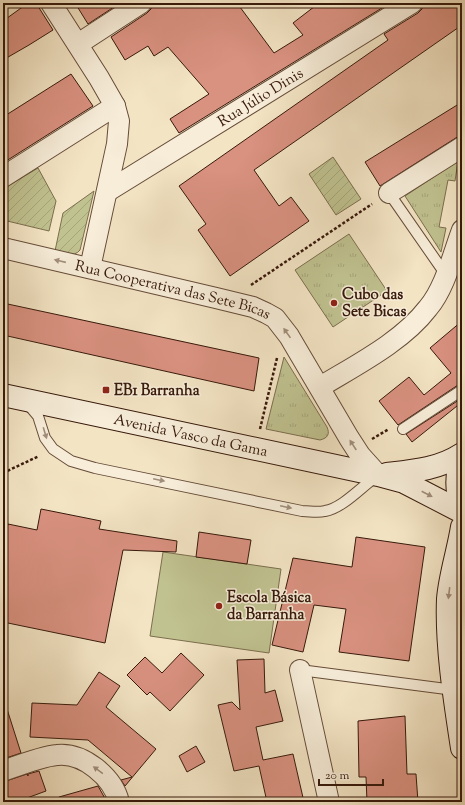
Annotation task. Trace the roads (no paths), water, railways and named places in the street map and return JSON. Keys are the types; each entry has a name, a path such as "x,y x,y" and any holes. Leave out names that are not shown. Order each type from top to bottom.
{"main road":[{"name":"Avenida Vasco da Gama","path":"3,395 378,475 404,482 462,512"},
{"name":"Avenida Vasco da Gama","path":"378,475 427,469 443,464 462,454"},
{"path":"462,459 456,482 458,497 462,508"},
{"path":"462,528 448,599 454,690 462,748"}],"street":[{"path":"51,3 78,44 115,106 118,121 117,144 108,191 90,268"},
{"path":"78,44 141,3"},
{"name":"Rua Júlio Dinis","path":"108,191 412,3"},
{"path":"3,177 115,106"},
{"path":"389,193 462,147"},
{"path":"320,387 394,340 413,325 429,308 446,275 462,230"},
{"name":"Rua Cooperativa das Sete Bicas","path":"3,248 253,307 275,318 320,387 356,449 378,475"},
{"path":"300,670 329,802"},
{"path":"3,771 57,755 74,757 89,764 103,774 114,787 119,802"}],"lane":[{"path":"389,193 446,275"},
{"path":"403,429 462,390"},
{"path":"24,400 38,416 45,438 53,449 71,461 95,468 302,511 316,512 329,510 339,505 378,475"},
{"path":"300,670 454,690"}],"tram line":[{"path":"462,583 459,612 462,653"}],"place":[{"name":"Cubo das Sete Bicas","path":"334,303"},
{"name":"EB1 Barranha","path":"106,390"},
{"name":"Escola Básica da Barranha","path":"219,606"}]}
